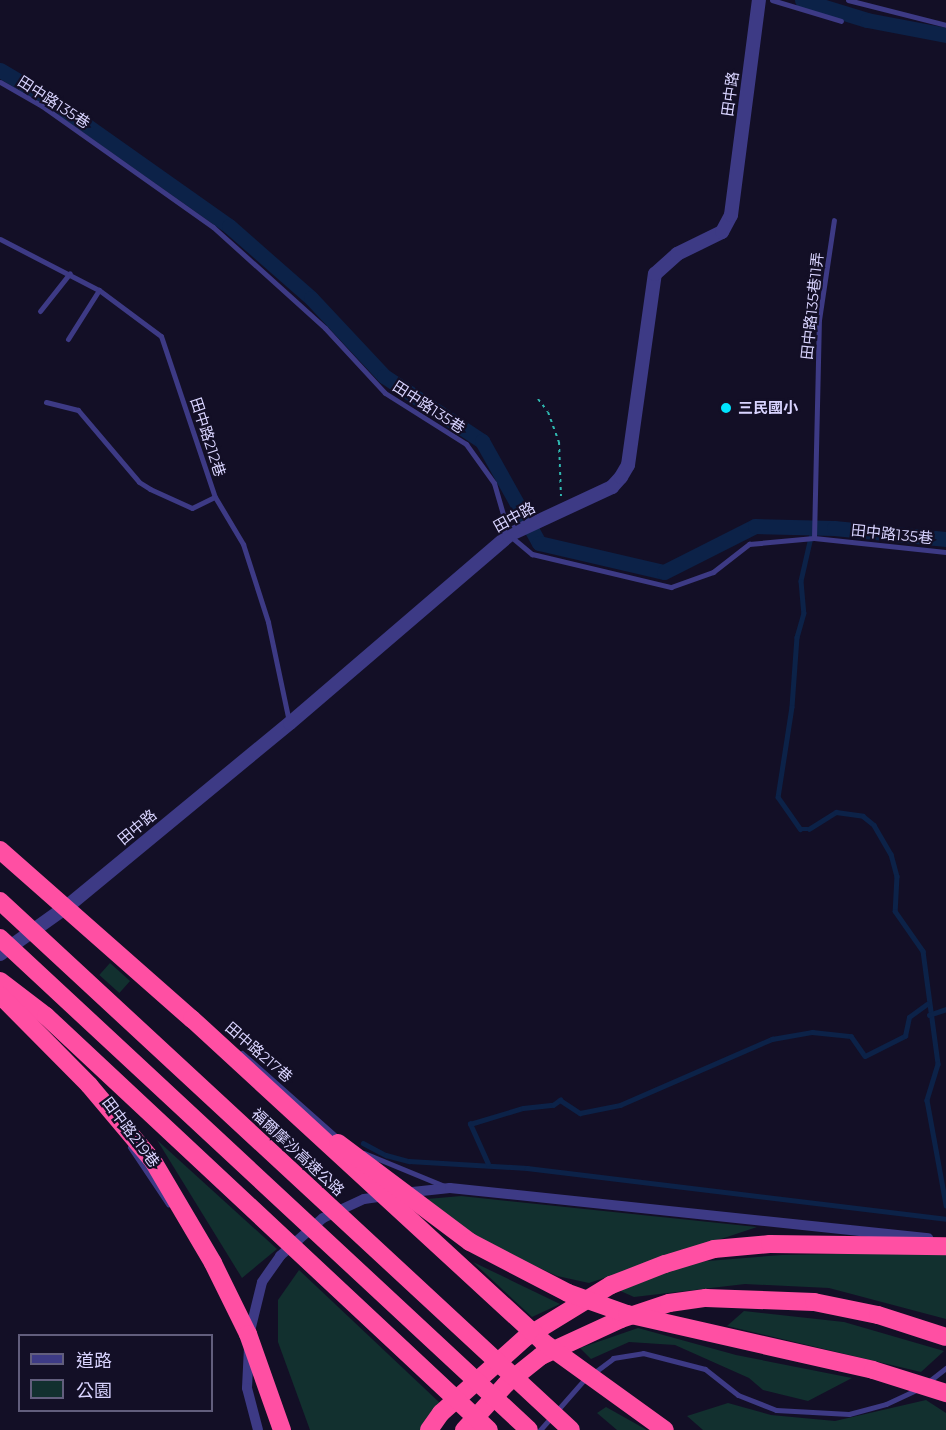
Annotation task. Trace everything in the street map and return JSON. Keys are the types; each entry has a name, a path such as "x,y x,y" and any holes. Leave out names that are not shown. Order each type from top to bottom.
{"highway":[{"path":"0,850 302,1119 393,1207 543,1342 665,1430"},
{"name":"福爾摩沙高速公路","path":"0,901 571,1430"},
{"path":"0,938 529,1430"},
{"path":"0,981 46,1016 489,1430"},
{"path":"0,995 89,1085 153,1161 213,1263 248,1334 282,1430"},
{"path":"302,1119 359,1156 434,1218 470,1242 568,1293 627,1314 873,1370 946,1393"},
{"path":"429,1430 441,1413 526,1337 611,1285 665,1264 714,1249 770,1244 946,1246"},
{"path":"464,1430 506,1384 541,1356 611,1323 669,1303 706,1298 814,1302 878,1315 946,1337"}],"street":[{"name":"田中路","path":"0,954 69,905 290,723 515,532 612,487 628,465 656,274 677,254 722,232 731,215 759,0"},
{"path":"258,1430 248,1388 251,1318 262,1282 280,1256 323,1218 364,1199 450,1188 946,1241"}],"lane":[{"path":"772,0 841,21"},
{"path":"848,0 921,21 946,25"},
{"name":"田中路135巷","path":"0,82 42,106 213,227 310,314 385,393 466,444 494,483 515,532 532,554 671,587 712,572 750,544 814,538 946,552"},
{"name":"田中路135巷11弄","path":"814,538 819,320 834,220"},
{"name":"田中路212巷","path":"0,239 70,273 99,290 162,336 215,497 243,544 268,622 290,723"},
{"path":"40,311 70,273"},
{"path":"68,339 99,290"},
{"path":"46,402 78,410 139,482 150,489 192,508 215,497"},
{"name":"田中路217巷","path":"0,844 344,1143 404,1173 450,1188"},
{"name":"田中路219巷","path":"8,1015 66,1066 130,1147 221,1289"},
{"path":"540,1430 591,1375 613,1358 643,1353 705,1369 738,1395 776,1410 849,1414 915,1392 946,1368"}],"path":[{"path":"538,399 548,412 559,442 561,511"}],"green space":[{"path":"110,963 130,981 119,993 99,975"},
{"path":"157,1140 277,1249 242,1278"},
{"path":"461,1196 757,1227 589,1283 557,1276 485,1243 427,1199"},
{"path":"946,1252 946,1319 829,1288 745,1284 634,1297 616,1289 695,1262 782,1255"},
{"path":"473,1262 560,1304 532,1317"},
{"path":"299,1270 441,1404 423,1430 310,1430 278,1342 278,1300"},
{"path":"744,1311 844,1322 944,1351 921,1372 727,1326"},
{"path":"638,1328 736,1355 852,1378 808,1401 763,1390 749,1378 675,1345 629,1342 591,1359 580,1348"},
{"path":"926,1400 946,1413 946,1430 703,1430 687,1416 728,1403 771,1415 835,1421"},
{"path":"606,1407 647,1430 617,1430 597,1413"}],"waterway":[{"path":"802,0 867,20 946,35"},
{"path":"0,70 49,99 229,226 311,298 384,376 482,441 539,543 664,572 755,526 834,528 946,539"},
{"path":"811,537 801,581 804,613 797,637 792,707 778,797 800,829 809,829 836,812 863,816 874,825 891,854 897,876 895,911 923,951 938,1064 927,1100 946,1205"},
{"path":"488,1164 470,1124 523,1108 553,1105 560,1100 580,1113 620,1105 772,1039 812,1032 851,1036 865,1056 905,1036 909,1017 927,1004"},
{"path":"929,1015 946,1009"},
{"path":"363,1143 386,1155 409,1161 527,1168 946,1219"}],"place":[{"name":"三民國小","path":"726,408"}]}
